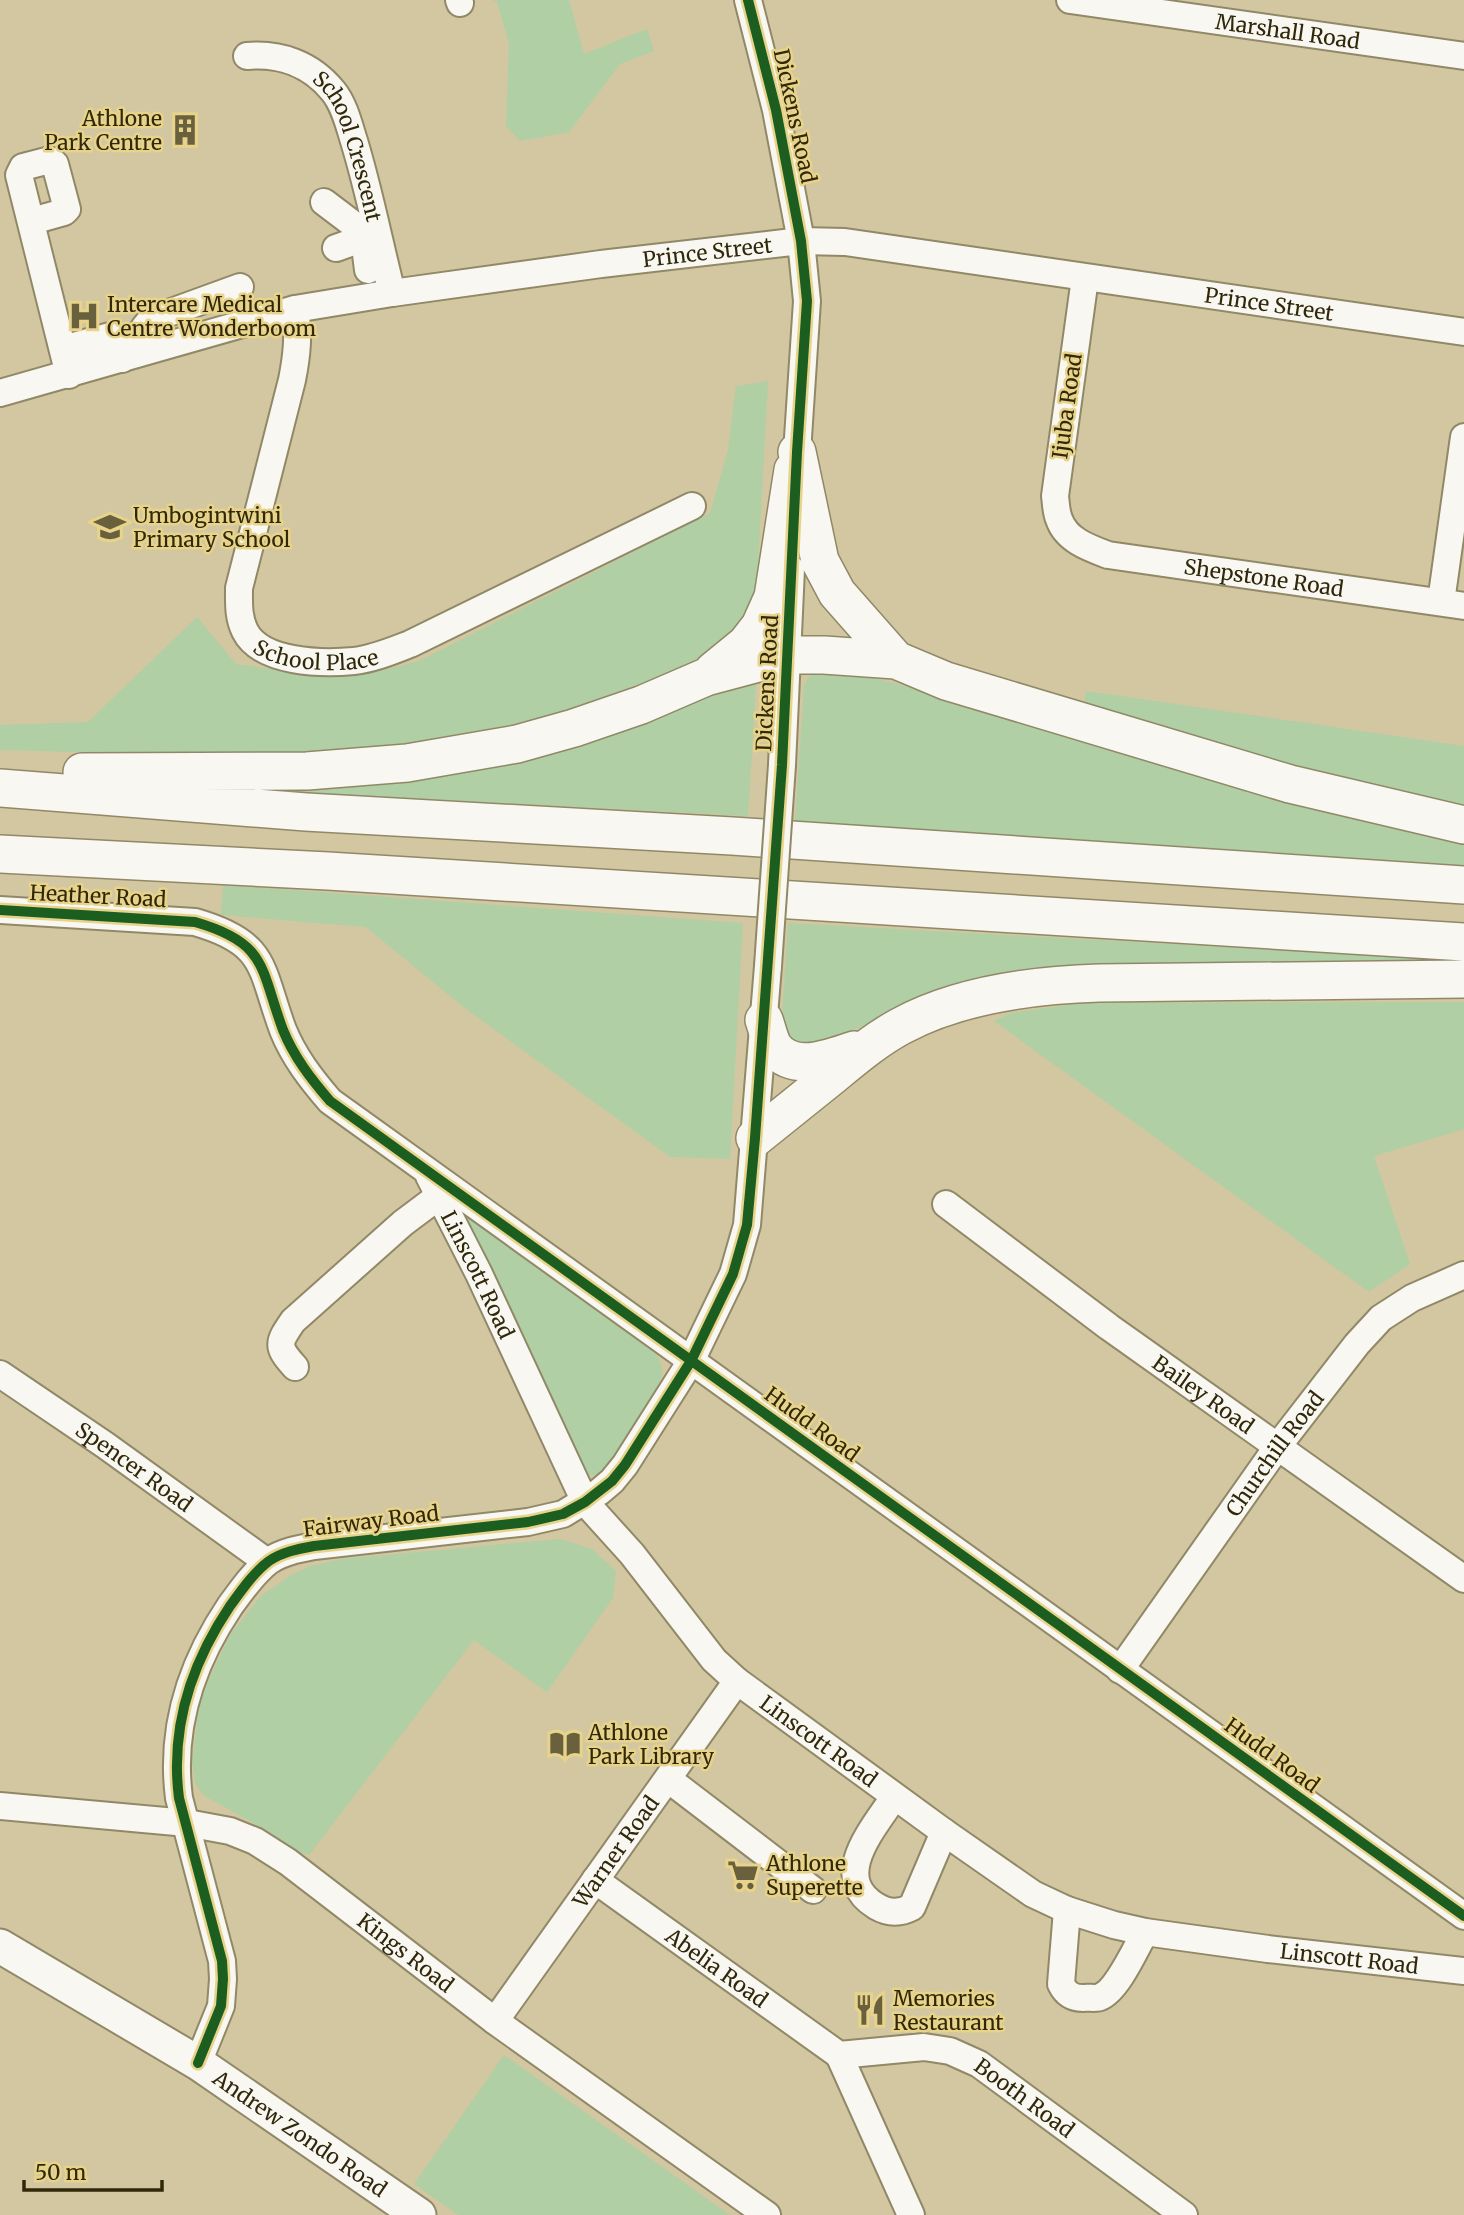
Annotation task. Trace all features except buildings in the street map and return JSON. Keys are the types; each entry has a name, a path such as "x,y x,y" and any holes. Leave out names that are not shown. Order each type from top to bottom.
{"highway":[{"path":"797,452 820,561 837,593 896,660"},
{"path":"706,677 746,644 760,626 773,597 797,452"},
{"path":"0,772 307,771 407,763 517,744 640,705 706,677 788,655 824,655 896,660 946,681 1290,784 1464,825"},
{"path":"0,788 306,812 760,838 1464,885"},
{"path":"0,853 1464,942"},
{"path":"755,1138 869,1046 902,1026 939,1010 999,993 1060,984 1464,979"},
{"path":"764,1020 772,1044 787,1059 806,1063 869,1046"}],"main road":[{"name":"Andrew Zondo Road","path":"0,1946 198,2063 419,2215"}],"street":[{"name":"Dickens Road","path":"691,1361 733,1275 747,1225 782,765 807,301 802,241 776,110 748,0"},
{"name":"Marshall Road","path":"1070,0 1464,56"},
{"name":"School Crescent","path":"247,56 267,54 288,59 311,72 334,92 346,117 358,156 384,294"},
{"path":"324,202 357,227 364,238 369,270 384,294"},
{"path":"32,221 69,375"},
{"path":"336,248 364,238"},
{"name":"Prince Street","path":"0,393 295,309 601,264 802,241 845,242 1464,332"},
{"name":"Ijuba Road","path":"1068,533 1059,519 1055,496 1085,278"},
{"path":"63,349 110,337 116,340 129,357 142,328 152,319 206,290 240,287"},
{"name":"School Place","path":"295,309 298,330 294,366 239,588 239,615 245,632 260,648 276,655 304,660 354,661 380,655 411,644 692,506"},
{"path":"1452,604 1464,437"},
{"name":"Shepstone Road","path":"1068,533 1085,547 1108,555 1452,604"},
{"name":"Heather Road","path":"0,910 195,922"},
{"name":"Hudd Road","path":"195,922 219,928 244,943 259,960 284,1031 302,1067 330,1101 1464,1916"},
{"name":"Linscott Road","path":"426,1171 479,1274 585,1502 632,1554 714,1660 737,1681 894,1797 1033,1894 1067,1910 1145,1932 1464,1971"},
{"path":"295,1367 281,1348 280,1340 293,1321 403,1223 439,1196"},
{"name":"Bailey Road","path":"946,1204 1109,1327 1464,1579"},
{"name":"Churchill Road","path":"1120,1670 1278,1446 1357,1343 1381,1318 1412,1298 1464,1275"},
{"name":"Fairway Road","path":"198,2063 220,2007 222,1961 179,1798 176,1772 183,1705 197,1664 211,1635 240,1592 267,1562 288,1551 528,1522 563,1514 585,1502 612,1481 691,1361"},
{"name":"Spencer Road","path":"0,1374 105,1445 267,1562"},
{"name":"Warner Road","path":"495,2021 737,1681"},
{"path":"668,1779 813,1890"},
{"path":"894,1797 857,1857 854,1871 865,1899 884,1911 903,1912 912,1907 944,1832"},
{"name":"Kings Road","path":"0,1806 187,1823 230,1831 255,1841 288,1862 495,2021 766,2215"},
{"name":"Abelia Road","path":"595,1880 839,2055"},
{"path":"1067,1910 1061,1984 1065,1992 1074,1998 1100,1997 1109,1991 1145,1932"},
{"name":"Booth Road","path":"839,2055 924,2047 950,2051 979,2064 1184,2215"},
{"path":"839,2055 911,2215"}],"green space":[{"path":"492,0 569,0 584,54 647,29 654,51 620,64 569,132 520,141 506,126 509,43 497,2"},
{"path":"768,381 757,582 748,608 734,631 715,649 692,664 530,721 429,743 322,753 268,754 0,750 0,725 88,722 197,617 236,664 307,673 350,674 373,672 421,660 710,513 728,450 736,386"},
{"path":"832,667 1419,833 1464,843 1464,865 795,821 804,686 815,672"},
{"path":"734,685 756,685 748,816 274,791 275,786 375,784 507,765 548,754"},
{"path":"1086,691 1464,746 1464,812 1083,709"},
{"path":"223,885 743,923 730,1159 670,1157 462,1006 366,927 221,915"},
{"path":"788,923 1443,959 1442,966 905,1007 810,1050 781,1034"},
{"path":"1464,1002 1464,1129 1374,1156 1410,1264 1369,1292 994,1021 1011,1013 1081,1003"},
{"path":"457,1208 656,1354 662,1372 659,1384 601,1473 584,1473"},
{"path":"560,1539 592,1549 616,1571 613,1598 547,1692 474,1640 309,1855 296,1851 274,1835 203,1795 195,1783 192,1762 199,1705 230,1635 261,1596 291,1575 310,1566 342,1559"},
{"path":"504,2055 730,2215 458,2215 414,2184"}],"cycle path":[{"path":"198,2063 221,2006 222,1961 179,1798 178,1747 186,1697 194,1674 230,1606 263,1565 290,1551 528,1522 563,1514 585,1502 612,1481 625,1465 691,1361 733,1274 747,1225 782,765 807,301 801,241 776,110 748,0"},
{"path":"0,910 195,922 236,939 249,949 258,961 287,1040 330,1101 1464,1916"}],"place":[{"name":"Athlone Park Centre","path":"185,130"},
{"name":"Intercare Medical Centre Wonderboom","path":"84,316"},
{"name":"Umbogintwini Primary School","path":"110,527"},
{"name":"Athlone Park Library","path":"565,1744"},
{"name":"Athlone Superette","path":"743,1875"},
{"name":"Memories Restaurant","path":"870,2010"}]}
